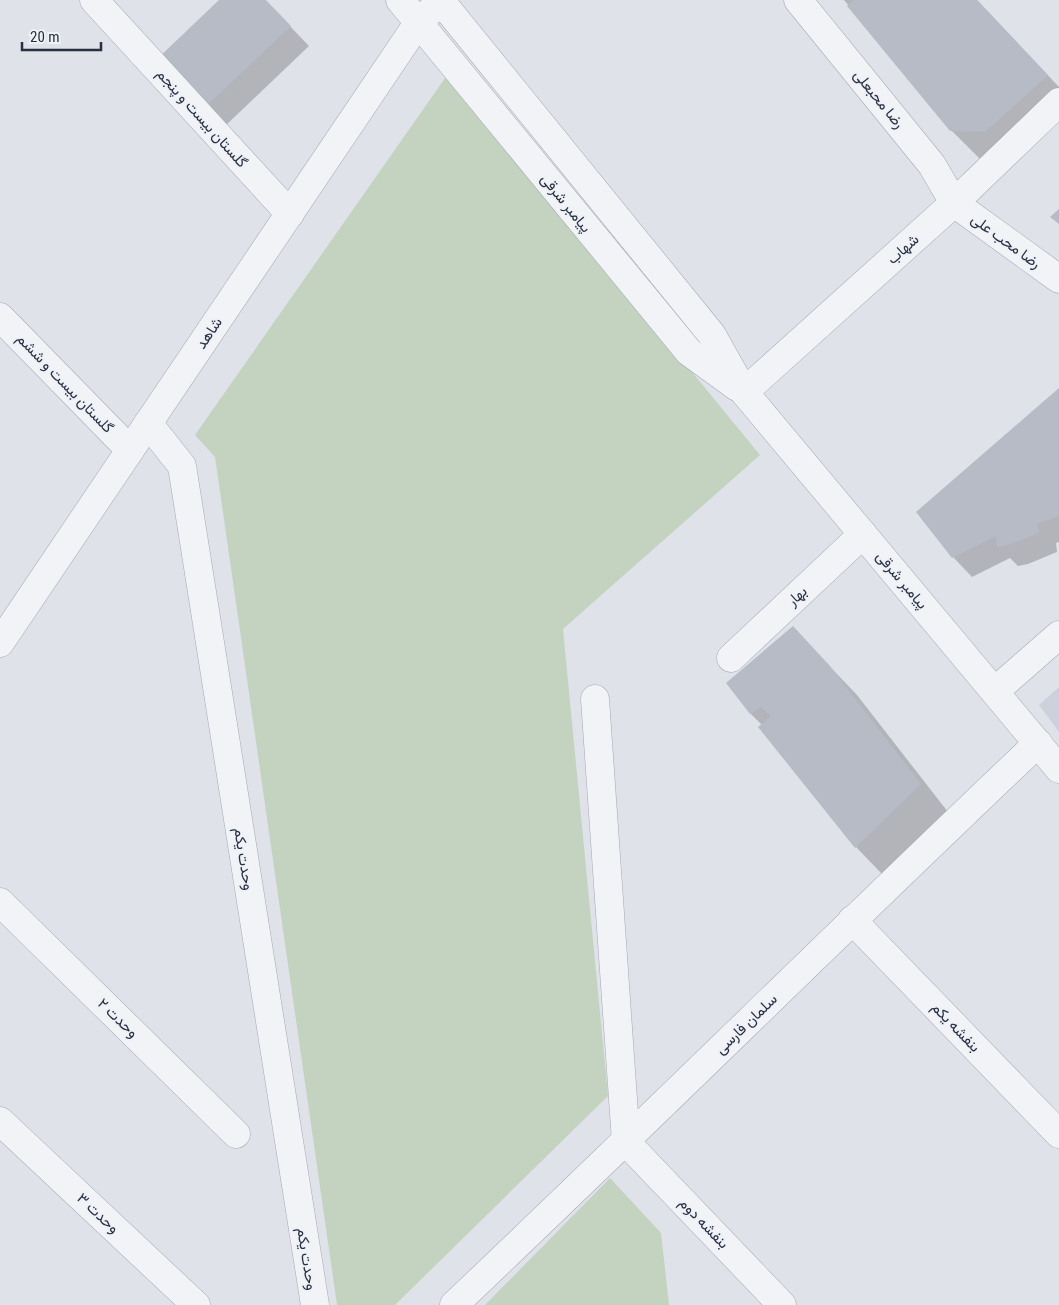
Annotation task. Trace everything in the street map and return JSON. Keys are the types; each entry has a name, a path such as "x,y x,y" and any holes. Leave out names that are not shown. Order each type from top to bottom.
{"street":[{"name":"گلستان بیست و پنجم","path":"94,0 290,214"},
{"name":"پیامبر شرقی","path":"400,0 688,352 744,392"},
{"name":"رضا محبعلی","path":"798,0 932,165 954,203"},
{"name":"شاهد","path":"0,643 418,23 440,1"},
{"name":"پیامبر شرقی","path":"440,1 712,335 744,392 1059,769"},
{"name":"شهاب","path":"744,392 954,203 1059,102"},
{"name":"رضا محب علی","path":"954,203 1059,279"},
{"name":"گلستان بیست و ششم","path":"0,317 130,450"},
{"name":"وحدت یکم","path":"148,423 182,466 315,1305"},
{"name":"بهار","path":"731,658 863,534"},
{"path":"995,691 1059,635"},
{"path":"595,700 626,1142"},
{"name":"سلمان فارسی","path":"454,1305 626,1142 852,920 1038,743"},
{"name":"وحدت ۲","path":"0,902 236,1134"},
{"name":"بنفشه یکم","path":"852,920 1059,1134"},
{"name":"وحدت ۳","path":"0,1121 196,1305"},
{"name":"بنفشه دوم","path":"626,1142 782,1305"}],"shaded area":[{"path":"1059,687 1059,732 1039,705"}],"green space":[{"path":"448,74 760,455 563,629 608,1096 395,1305 337,1305 215,457 195,435"},
{"path":"610,1178 661,1233 669,1305 485,1305"}],"building":[{"path":"219,0 266,0 291,26 203,109 156,60"},
{"path":"854,0 977,0 1048,75 985,132 950,131 847,6"},
{"path":"1059,209 1059,224 1050,217"},
{"path":"1059,388 1059,516 1037,524 1039,533 1008,545 997,547 996,536 952,558 916,512"},
{"path":"793,626 830,666 921,784 855,848 758,727 771,716 761,707 750,714 726,683"}]}
